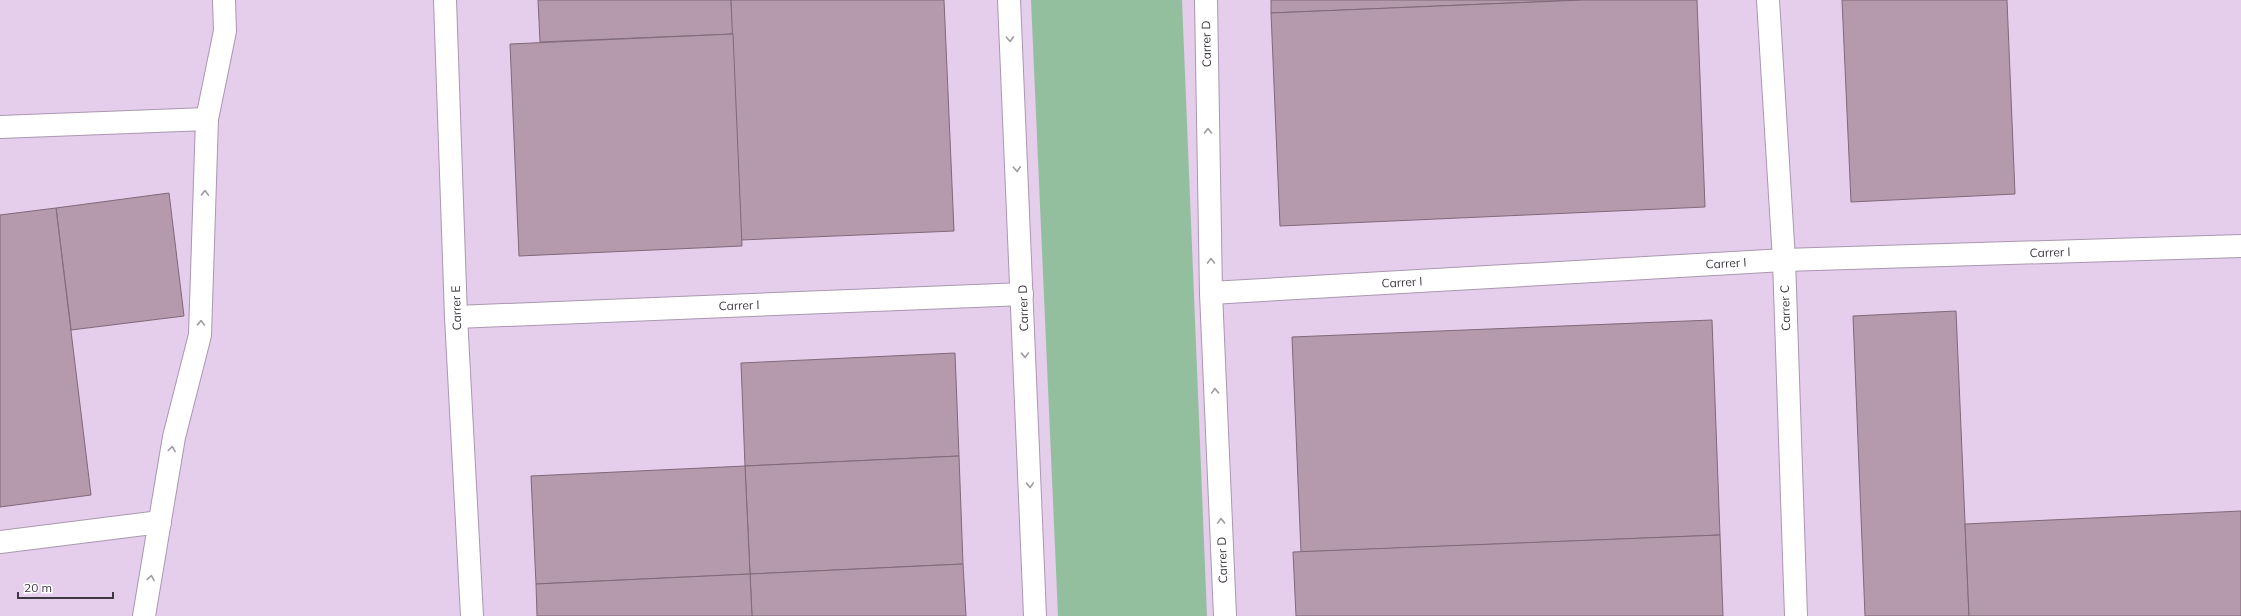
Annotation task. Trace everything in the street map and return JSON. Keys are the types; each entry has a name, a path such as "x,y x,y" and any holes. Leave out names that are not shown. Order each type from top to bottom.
{"street":[{"path":"144,616 174,437 200,334 207,119 225,31 224,0"},
{"name":"Carrer E","path":"445,0 456,317 472,616"},
{"name":"Carrer D","path":"1009,0 1035,616"},
{"name":"Carrer D","path":"1206,0 1211,293 1224,616"},
{"name":"Carrer C","path":"1768,0 1784,260 1796,616"},
{"path":"0,127 207,119"},
{"name":"Carrer I","path":"1211,293 1784,260 2241,246"},
{"name":"Carrer I","path":"456,317 1022,294"},
{"path":"0,542 160,522"}],"shaded area":[{"path":"0,0 2241,0 2241,616 0,616"}],"green space":[{"path":"1031,0 1182,0 1207,616 1058,616"}],"building":[{"path":"538,0 731,0 733,34 540,42"},
{"path":"731,0 944,0 954,231 741,240"},
{"path":"1271,0 1583,0 1271,13"},
{"path":"1583,0 1697,0 1705,207 1280,226 1271,13"},
{"path":"1842,0 2007,0 2015,194 1851,202"},
{"path":"733,34 742,246 519,256 510,44"},
{"path":"169,193 184,316 71,330 56,208"},
{"path":"56,208 91,495 0,507 0,215"},
{"path":"1956,311 1969,616 1865,616 1853,316"},
{"path":"1712,320 1720,535 1301,552 1292,337"},
{"path":"955,353 959,456 745,466 741,363"},
{"path":"959,456 963,564 750,574 745,466"},
{"path":"745,466 750,574 536,584 531,476"},
{"path":"2241,511 2241,616 1969,616 1965,524"},
{"path":"1720,535 1723,616 1296,616 1293,552"},
{"path":"963,564 966,616 752,616 750,574"},
{"path":"750,574 752,616 537,616 536,584"}]}
